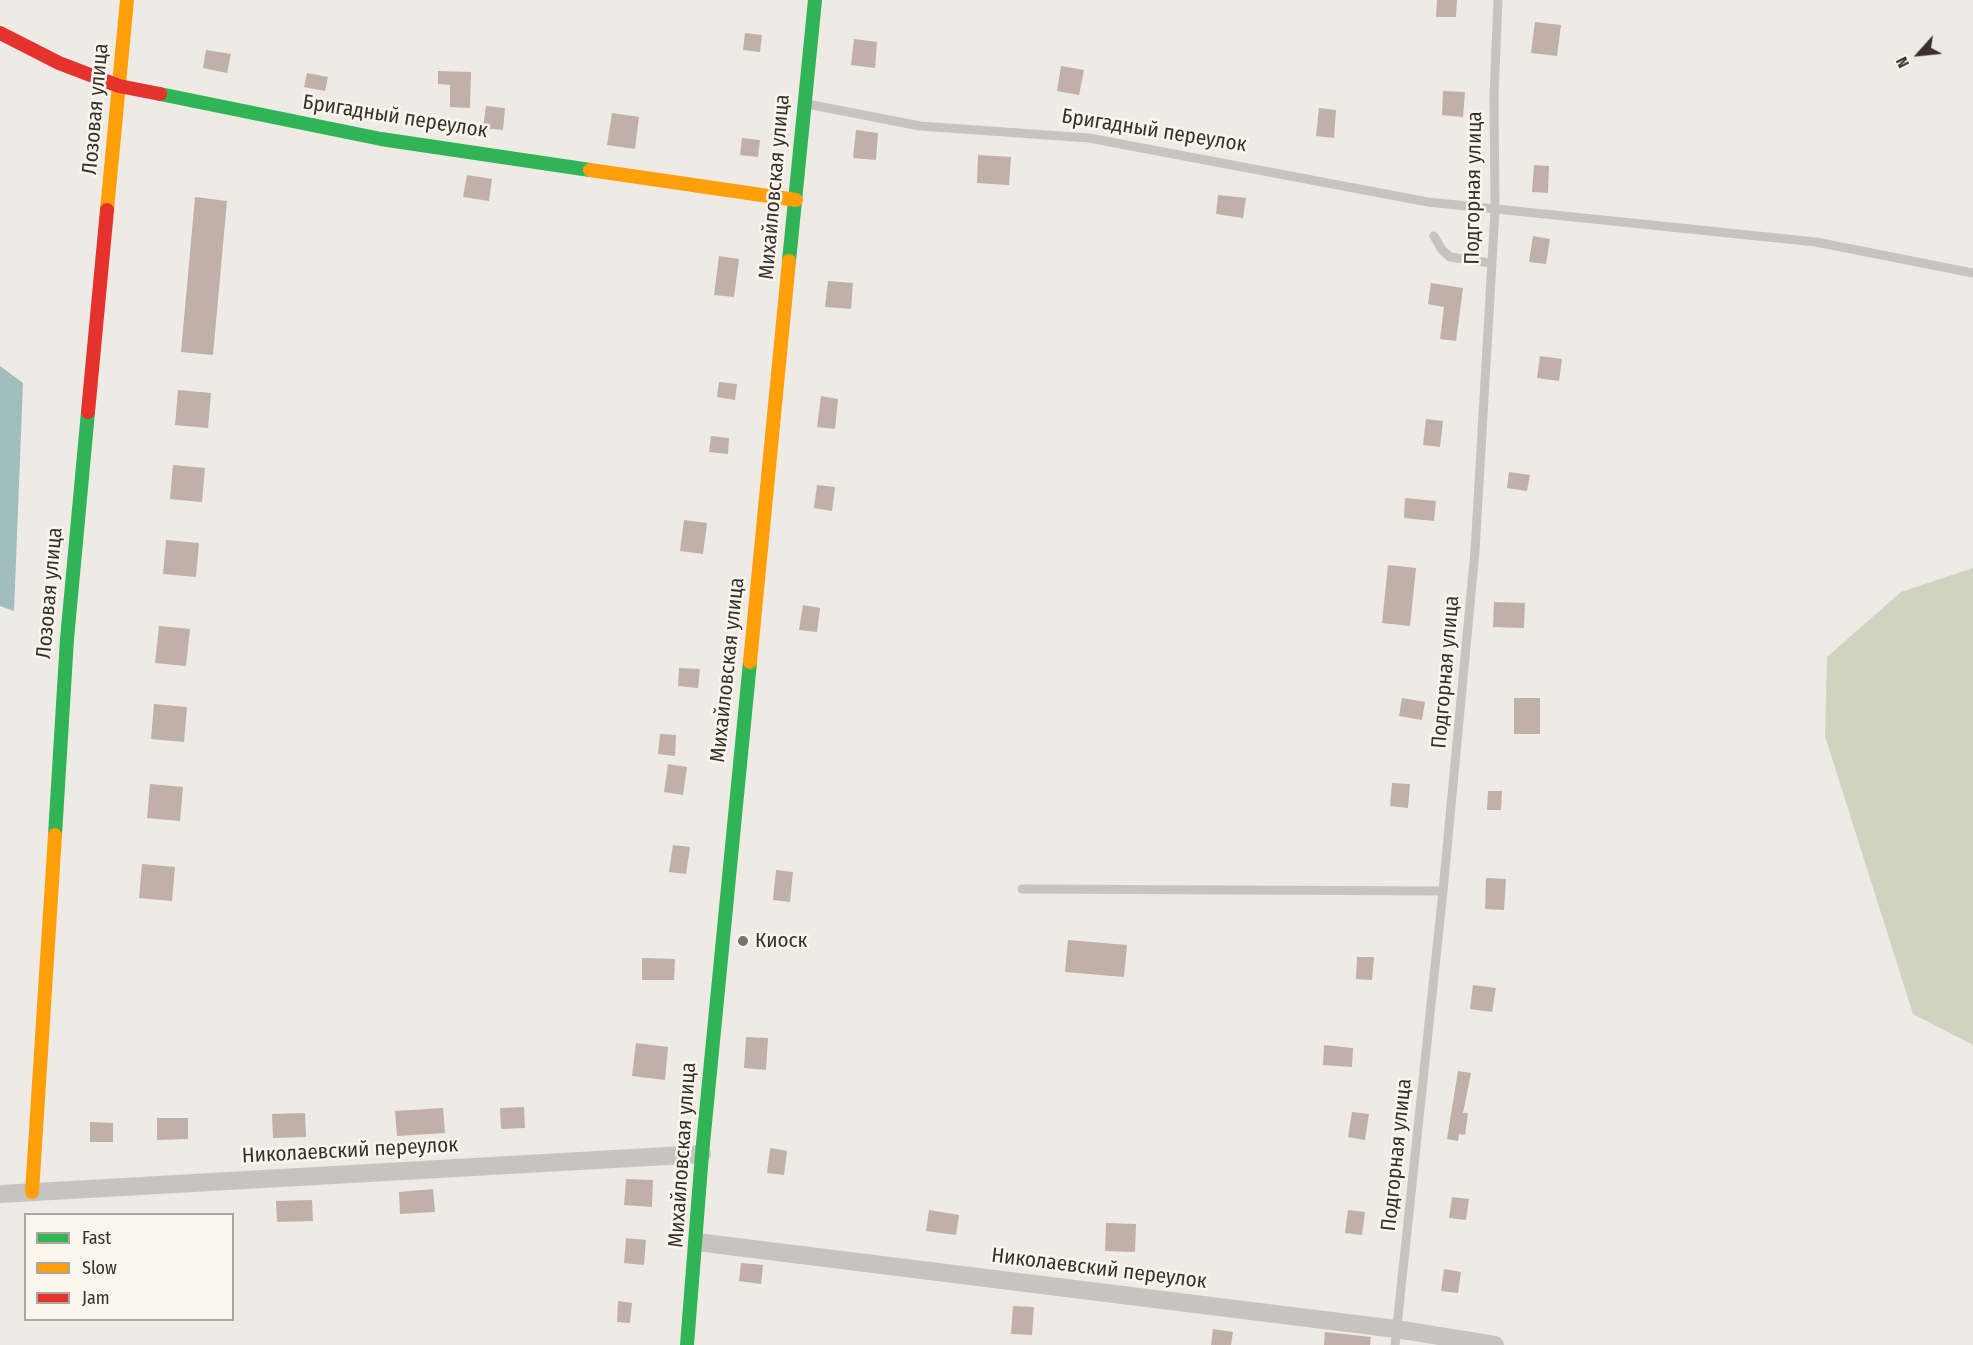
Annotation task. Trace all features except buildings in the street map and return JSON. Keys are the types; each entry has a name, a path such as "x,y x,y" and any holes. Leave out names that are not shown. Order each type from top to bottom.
{"street":[{"name":"Лозовая улица","path":"32,1192 67,639 127,0"},
{"name":"Михайловская улица","path":"687,1345 697,1242 702,1154 815,0"},
{"name":"Бригадный переулок","path":"0,33 60,63 119,86 381,139 796,200"},
{"name":"Николаевский переулок","path":"0,1194 702,1154"},
{"name":"Николаевский переулок","path":"697,1242 1395,1337 1495,1345"}],"lane":[{"name":"Подгорная улица","path":"1395,1337 1443,891 1475,551 1495,211 1495,83 1498,0"},
{"name":"Бригадный переулок","path":"804,104 920,126 1089,138 1428,202 1495,211 1816,242 1973,273"},
{"path":"1434,236 1442,250 1450,257 1491,263"},
{"path":"1022,889 1443,891"}],"green space":[{"path":"1973,568 1973,1045 1913,1014 1825,736 1827,657 1901,592"}],"water":[{"path":"0,366 23,383 14,611 0,606"}],"traffic: fast":[{"path":"789,261 815,0"},
{"path":"160,94 381,139 590,170"},
{"path":"55,835 67,639 88,412"},
{"path":"687,1345 702,1154 750,662"}],"traffic: slow":[{"path":"107,210 127,0"},
{"path":"590,170 796,200"},
{"path":"750,662 789,261"},
{"path":"32,1192 55,835"}],"traffic: jam":[{"path":"0,33 59,63 119,86 160,94"},
{"path":"88,412 107,210"}],"place":[{"name":"Киоск","path":"743,941"}]}
